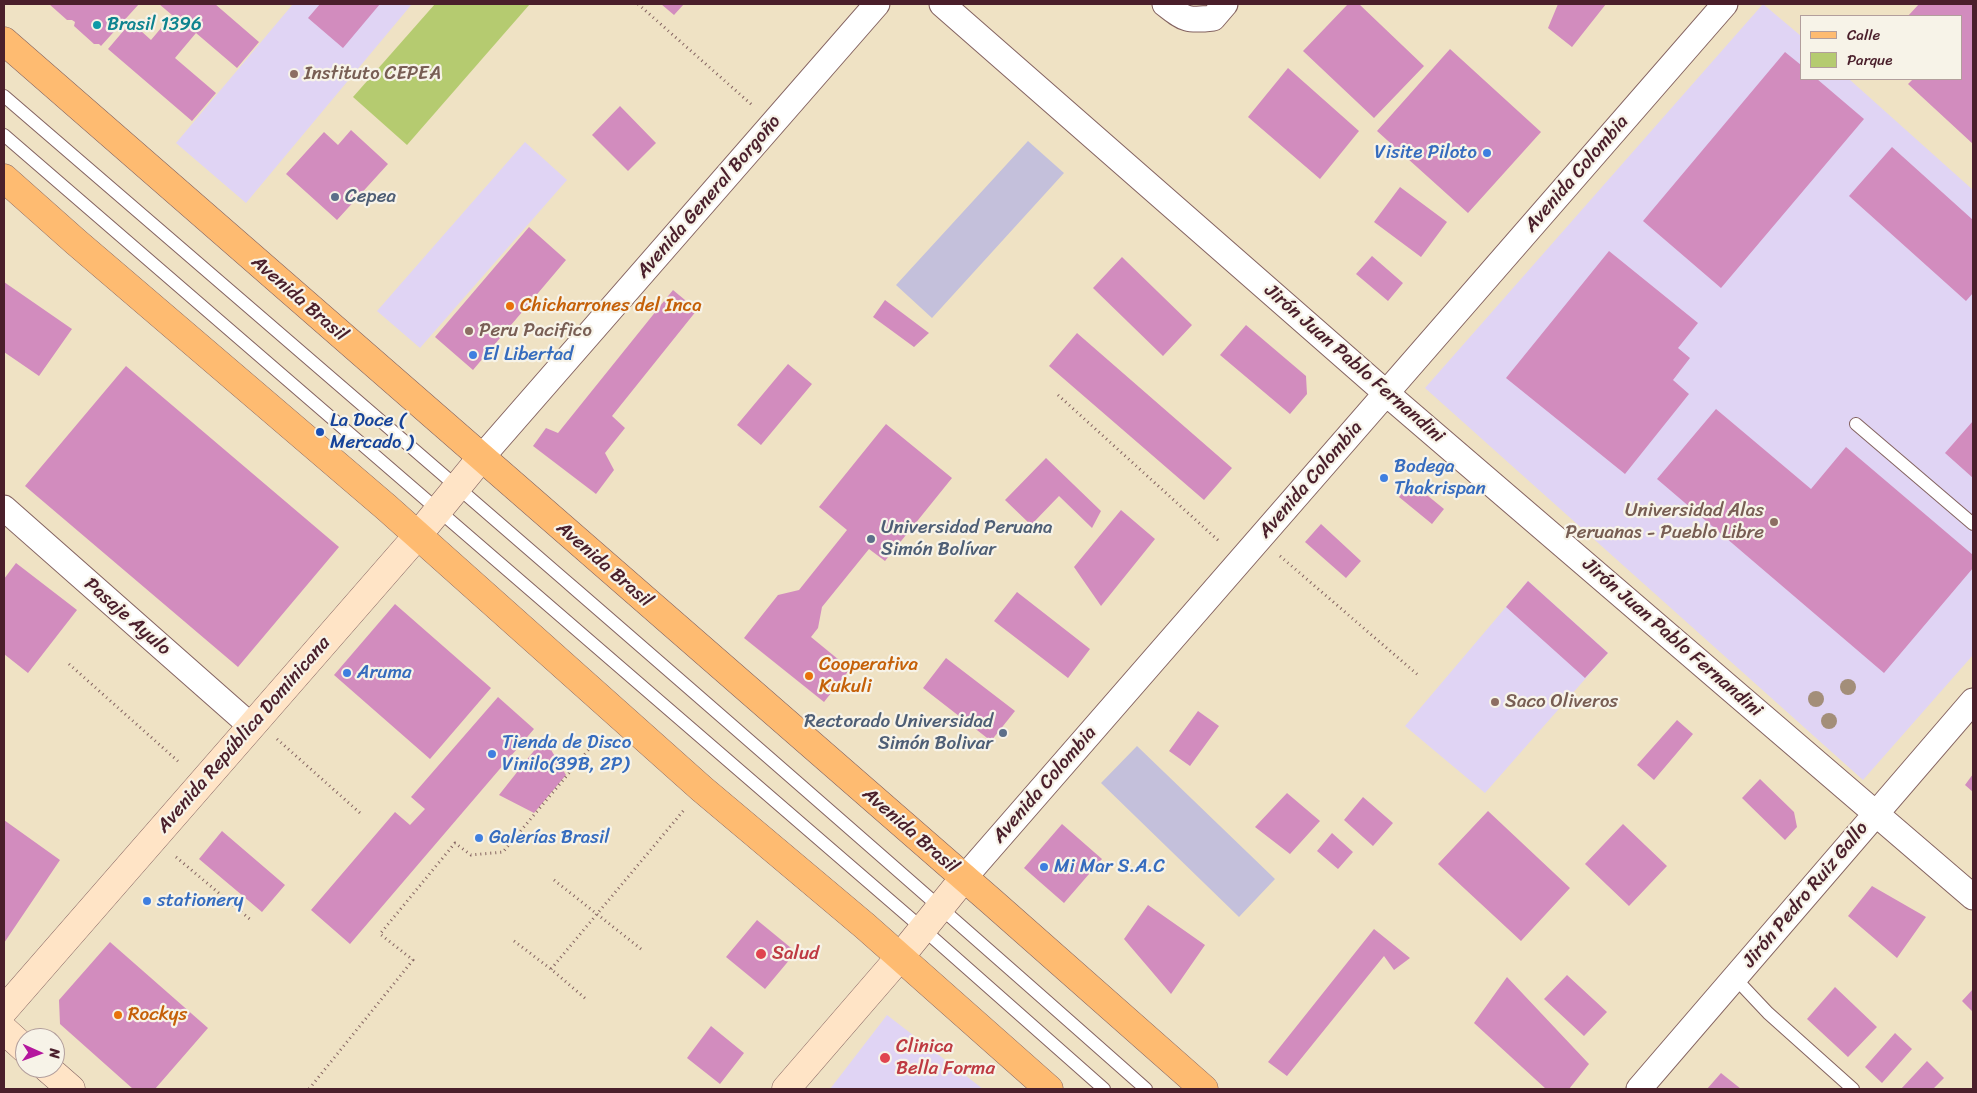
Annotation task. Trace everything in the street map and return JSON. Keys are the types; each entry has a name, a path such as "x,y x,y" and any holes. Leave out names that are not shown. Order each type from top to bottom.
{"main road":[{"name":"Avenida Brasil","path":"4,41 1204,1089"},
{"path":"4,178 418,535 702,789 900,957 1049,1089"}],"street":[{"name":"Avenida General Borgoño","path":"482,458 877,4"},
{"name":"Jirón Juan Pablo Fernandini","path":"942,4 1386,393 1973,897"},
{"path":"1165,4 1174,12 1191,21 1213,18 1225,4"},
{"name":"Avenida Colombia","path":"786,1089 923,930 964,878 1725,4"},
{"name":"Avenida República Dominicana","path":"4,1010 418,535 482,458"},
{"name":"Pasaje Ayulo","path":"4,508 254,724"},
{"name":"Jirón Pedro Ruiz Gallo","path":"1639,1089 1973,701"},
{"path":"4,1030 15,1040"},
{"path":"58,1078 71,1089"}],"lane":[{"name":"Avenida Brasil","path":"4,96 458,487 1146,1089"},
{"path":"4,135 923,930 1104,1089"},
{"path":"1856,424 1973,524"},
{"path":"1735,978 1768,1013 1853,1089"}],"path":[{"path":"638,4 773,124"},
{"path":"1058,395 1241,560"},
{"path":"1260,539 1418,675"},
{"path":"69,664 202,783"},
{"path":"309,1089 414,960 380,934 386,926 455,843 471,855 504,852 618,714"},
{"path":"254,724 360,813"},
{"path":"551,969 702,789"},
{"path":"154,838 252,921"},
{"path":"554,880 641,949"},
{"path":"514,941 586,998"}],"shaded area":[{"name":"Instituto CEPEA","path":"293,4 412,4 246,203 176,143"},
{"name":"Universidad Alas Peruanas - Pueblo Libre","path":"1763,4 1800,35 1800,80 1850,80 1973,190 1973,655 1863,780 1425,388"},
{"path":"1028,141 1064,173 932,318 896,285"},
{"path":"525,142 567,180 420,348 377,311"},
{"name":"Saco Oliveros","path":"1528,581 1608,653 1485,793 1405,726"},
{"path":"1137,746 1275,879 1239,917 1101,783"},
{"path":"887,1015 983,1089 830,1089"}],"green space":[{"path":"435,4 530,4 407,145 353,97"}],"building":[{"name":"Brasil 1396","path":"49,4 139,4 101,46 94,44 74,26 75,22 67,20"},
{"path":"159,4 215,4 259,42 237,68 196,33 175,58 216,93 192,121 108,49 131,22 151,40 172,15"},
{"path":"320,4 380,4 343,48 308,18"},
{"path":"661,4 684,4 674,15"},
{"path":"1348,4 1359,4 1424,66 1374,118 1303,51"},
{"path":"1558,4 1606,4 1572,47 1548,28"},
{"path":"1919,4 1973,4 1973,144 1908,84 1912,80 1962,80 1962,15 1909,15"},
{"path":"1450,49 1541,132 1468,213 1377,131"},
{"path":"1785,52 1800,64 1800,80 1818,80 1864,119 1721,288 1643,221"},
{"path":"1288,68 1359,131 1320,179 1248,117"},
{"path":"620,106 656,143 628,171 592,135"},
{"name":"Cepea","path":"351,130 388,164 337,220 286,174 324,132 338,145"},
{"path":"1892,147 1973,220 1973,293 1966,301 1849,196"},
{"path":"1400,187 1447,222 1421,257 1374,222"},
{"path":"529,227 566,260 473,370 435,337"},
{"path":"1609,251 1698,323 1678,348 1690,358 1673,380 1689,394 1625,474 1506,378"},
{"path":"1372,256 1403,283 1388,301 1356,274"},
{"path":"1122,257 1192,325 1163,356 1093,288"},
{"path":"4,282 72,329 39,376 4,352"},
{"path":"673,290 697,310 612,416 625,428 605,453 614,470 596,494 533,446 546,428 558,433"},
{"path":"885,300 929,333 914,347 873,317"},
{"path":"1246,325 1306,376 1307,394 1290,414 1220,355"},
{"path":"1077,333 1232,468 1204,500 1049,366"},
{"path":"788,364 812,384 761,445 737,425"},
{"path":"126,366 339,547 238,667 25,486"},
{"path":"1716,409 1811,489 1846,447 1973,555 1973,568 1884,673 1657,479"},
{"path":"1973,421 1973,478 1945,453"},
{"name":"Universidad Peruana Simón Bolívar","path":"886,424 952,478 885,561 869,549 822,607 818,628 811,637 850,669 824,702 744,638 778,595 799,590 847,530 819,507"},
{"path":"1046,458 1101,511 1092,528 1059,496 1031,525 1005,500"},
{"path":"1411,482 1444,509 1432,524 1399,497"},
{"path":"1121,510 1155,539 1101,606 1074,567"},
{"path":"1321,524 1361,561 1346,578 1305,542"},
{"path":"16,563 77,610 28,673 4,654 4,579"},
{"path":"1528,581 1608,653 1585,678 1506,607"},
{"path":"1017,592 1090,649 1068,678 994,621"},
{"path":"395,604 491,688 430,759 334,675"},
{"path":"946,658 1015,711 991,741 923,688"},
{"path":"498,697 534,729 350,944 311,910 395,812 410,825 425,809 411,797"},
{"path":"1198,711 1219,726 1190,766 1169,751"},
{"path":"1677,720 1693,734 1654,780 1637,765"},
{"path":"544,738 566,775 534,813 499,795"},
{"path":"1973,774 1973,792 1965,785"},
{"path":"1760,779 1794,812 1797,827 1785,840 1742,798"},
{"path":"1287,793 1320,821 1290,854 1255,827"},
{"path":"1363,797 1393,823 1373,846 1344,820"},
{"path":"1488,811 1570,888 1521,941 1438,864"},
{"path":"4,820 60,860 4,943"},
{"path":"1062,824 1102,859 1064,903 1024,868"},
{"path":"1623,824 1667,866 1629,906 1585,864"},
{"path":"222,831 285,885 262,912 199,859"},
{"path":"1332,833 1353,852 1338,869 1317,851"},
{"path":"1872,886 1926,917 1897,958 1848,916"},
{"path":"1148,905 1205,945 1171,994 1124,939"},
{"name":"Salud","path":"757,920 796,952 765,989 726,957"},
{"path":"1374,929 1410,958 1394,970 1384,956 1287,1076 1268,1062"},
{"name":"Rockys","path":"110,942 208,1028 155,1089 133,1089 60,1024 59,1000"},
{"path":"1567,975 1607,1012 1584,1036 1544,999"},
{"path":"1507,977 1589,1064 1569,1089 1546,1089 1474,1023"},
{"path":"1835,987 1877,1027 1848,1057 1807,1019"},
{"path":"1973,989 1973,1012 1962,1001"},
{"path":"711,1026 744,1053 720,1084 687,1058"},
{"path":"1895,1033 1912,1049 1882,1083 1865,1067"},
{"path":"1927,1061 1944,1078 1933,1089 1901,1089"},
{"path":"1721,1073 1741,1089 1707,1089"}],"place":[{"name":"Brasil 1396","path":"97,25"},
{"name":"Instituto CEPEA","path":"294,74"},
{"name":"Visite Piloto","path":"1487,153"},
{"name":"Cepea","path":"335,197"},
{"name":"Chicharrones del Inca","path":"510,306"},
{"name":"Peru Pacifico","path":"469,331"},
{"name":"El Libertad","path":"473,355"},
{"name":"La Doce ( Mercado )","path":"320,432"},
{"name":"Bodega Thakrispan","path":"1384,478"},
{"name":"Universidad Alas Peruanas - Pueblo Libre","path":"1774,522"},
{"name":"Universidad Peruana Simón Bolívar","path":"871,539"},
{"name":"Aruma","path":"347,673"},
{"name":"Cooperativa Kukuli","path":"809,676"},
{"name":"Saco Oliveros","path":"1495,702"},
{"name":"Rectorado Universidad Simón Bolivar","path":"1003,733"},
{"name":"Tienda de Disco Vinilo(39B, 2P)","path":"492,754"},
{"name":"Galerías Brasil","path":"479,838"},
{"name":"Mi Mar S.A.C","path":"1044,867"},
{"name":"stationery","path":"147,901"},
{"name":"Salud","path":"761,954"},
{"name":"Rockys","path":"118,1015"},
{"name":"Clinica Bella Forma","path":"885,1058"}]}
